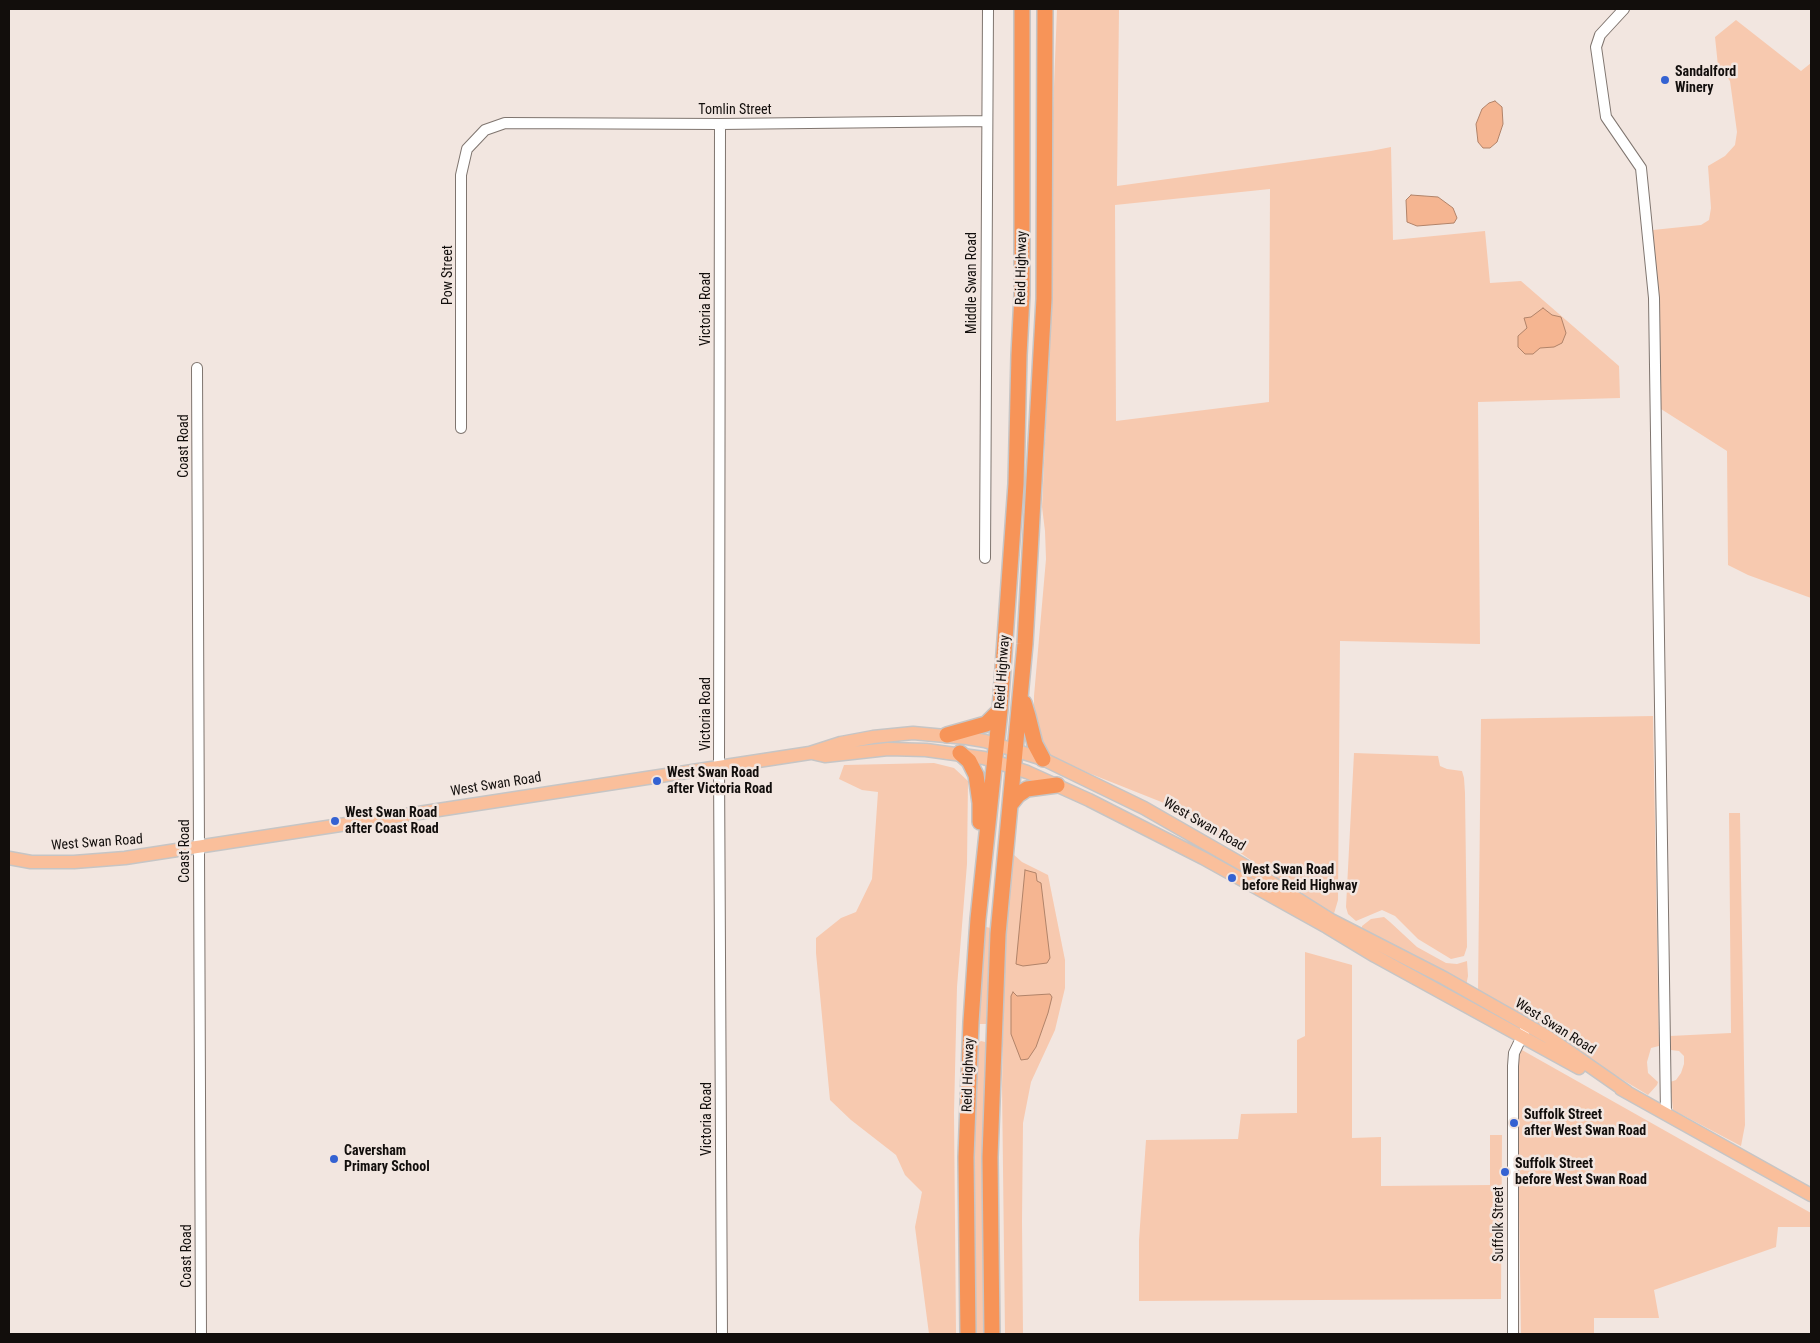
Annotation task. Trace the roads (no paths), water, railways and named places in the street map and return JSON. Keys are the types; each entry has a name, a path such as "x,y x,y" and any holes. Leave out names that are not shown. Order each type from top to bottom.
{"highway":[{"name":"Reid Highway","path":"968,1334 967,1138 971,1022 978,919 1000,710 1016,484 1022,295 1022,9"},
{"name":"Reid Highway","path":"992,1334 991,1138 998,934 1021,696 1032,536 1044,299 1045,9"},
{"path":"1021,696 1028,716 1034,744 1043,760"},
{"path":"947,735 986,724 1000,710"},
{"path":"960,753 969,761 976,775 980,803 980,820 986,840"},
{"path":"1010,805 1018,795 1027,789 1057,785"}],"main road":[{"name":"West Swan Road","path":"9,858 31,862 100,861 810,753 840,743 872,736 913,733 947,735 996,745 1043,760 1144,808 1247,867 1331,920 1444,978 1524,1032 1811,1195"},
{"name":"West Swan Road","path":"810,753 825,756 872,750 911,749 960,753 995,760 1014,767 1089,800 1203,858 1375,956 1464,1004 1524,1032"}],"street":[{"name":"Middle Swan Road","path":"985,558 988,9"},
{"path":"1624,9 1600,35 1596,47 1606,117 1641,168 1654,298 1666,1114"},
{"name":"Tomlin Street","path":"485,130 505,122 720,124 987,121"},
{"name":"Victoria Road","path":"720,124 719,766 722,1334"},
{"name":"Pow Street","path":"462,428 462,175 467,149 485,130"},
{"name":"Coast Road","path":"197,368 201,1334"},
{"name":"Suffolk Street","path":"1513,1334 1512,1074 1514,1053 1524,1032"}],"place":[{"name":"Sandalford Winery","path":"1665,80"},
{"name":"West Swan Road after Victoria Road","path":"657,781"},
{"name":"West Swan Road after Coast Road","path":"335,821"},
{"name":"West Swan Road before Reid Highway","path":"1232,878"},
{"name":"Suffolk Street after West Swan Road","path":"1514,1123"},
{"name":"Caversham Primary School","path":"334,1159"},
{"name":"Suffolk Street before West Swan Road","path":"1505,1172"}]}
